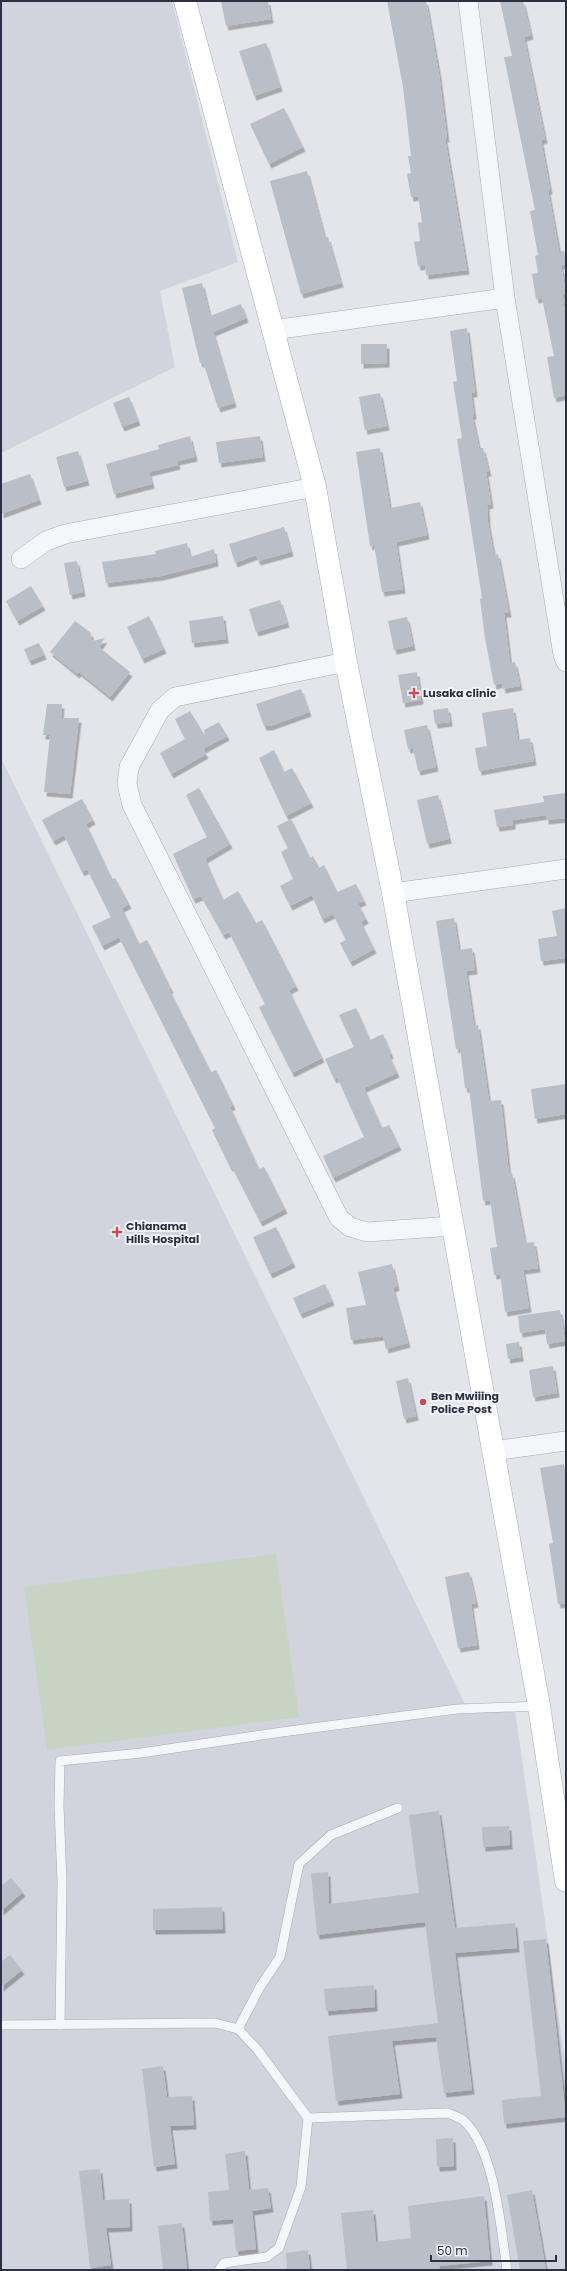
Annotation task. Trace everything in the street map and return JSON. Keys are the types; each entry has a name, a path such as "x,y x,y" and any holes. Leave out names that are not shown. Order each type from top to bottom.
{"main road":[{"path":"185,1 315,487 346,662 393,893 539,1706 562,1823 566,1881"}],"street":[{"path":"468,1 505,298 560,639 566,662"},
{"path":"273,330 505,298"},
{"path":"22,559 46,541 65,534 315,487"},
{"path":"346,662 175,697 160,710 129,767 126,784 132,805 339,1218 350,1227 367,1232 453,1226"},
{"path":"393,893 566,869"},
{"path":"493,1451 566,1442"}],"lane":[{"path":"60,2025 62,1882 59,1806 60,1760 141,1753 282,1732 457,1709 539,1706"},
{"path":"238,2029 260,1987 280,1957 284,1927 299,1864 331,1835 398,1808"},
{"path":"1,2025 215,2023 238,2029 257,2049 308,2118 301,2187 279,2248 267,2257 224,2263 219,2270"},
{"path":"308,2118 447,2113 463,2120 473,2133 487,2161 494,2183 507,2270"}],"shaded area":[{"path":"1,1 172,1 238,262 160,291 175,367 1,453"},
{"name":"Chianama Hills Hospital","path":"1,758 466,1706 515,1710 566,2069 566,2270 1,2270"}],"green space":[{"path":"276,1554 299,1717 47,1750 24,1587"}],"building":[{"path":"221,1 268,1 271,19 226,26"},
{"path":"387,1 426,1 439,74 447,138 445,138 467,270 426,275 425,265 418,266 414,242 420,241 418,223 422,222 418,196 411,197 407,174 411,173 408,156 411,156 403,87"},
{"path":"500,1 523,1 531,35 524,37 545,139 541,140 550,190 548,190 559,251 564,251 566,260 566,265 561,265 566,293 562,294 566,316 566,395 554,398 547,357 554,356 542,298 536,299 532,274 538,273 535,256 538,255 530,211 535,210 504,57 512,56"},
{"path":"266,43 280,87 254,96 239,51"},
{"path":"284,108 303,147 269,164 250,124"},
{"path":"307,171 325,238 328,237 341,283 301,294 270,181"},
{"path":"202,283 210,316 241,304 246,318 213,332 234,403 218,408 203,362 200,363 182,288"},
{"path":"467,328 475,393 471,393 474,415 472,415 479,448 483,448 489,472 486,472 491,504 487,505 488,523 494,555 498,554 509,613 504,613 510,663 515,662 520,686 503,689 502,683 494,685 485,638 480,599 482,598 457,439 462,438 453,382 457,381 450,331"},
{"path":"361,344 387,344 387,363 361,364"},
{"path":"380,393 387,426 365,430 359,397"},
{"path":"129,397 138,421 122,427 113,403"},
{"path":"190,436 195,457 177,461 178,465 149,472 152,484 114,494 106,464 159,449 158,445"},
{"path":"260,436 263,457 219,463 216,442"},
{"path":"380,448 390,508 420,502 427,535 396,542 403,589 382,592 374,545 370,546 356,452"},
{"path":"78,451 87,481 64,487 56,457"},
{"path":"30,474 39,500 1,514 1,484"},
{"path":"284,527 291,552 258,561 256,555 235,563 229,544"},
{"path":"187,543 190,557 214,549 216,562 161,576 106,583 102,562 156,554 155,551"},
{"path":"77,561 83,592 70,595 64,563"},
{"path":"31,586 43,606 17,621 6,601"},
{"path":"280,600 287,623 256,632 249,609"},
{"path":"149,616 164,649 142,659 127,627"},
{"path":"223,616 226,639 192,643 189,621"},
{"path":"407,617 413,646 394,650 388,621"},
{"path":"75,621 91,633 92,641 105,638 99,647 130,672 110,697 79,672 77,674 50,652"},
{"path":"39,643 44,655 29,661 24,649"},
{"path":"417,672 421,700 403,703 398,675"},
{"path":"301,689 309,712 270,726 264,726 256,704"},
{"path":"47,704 62,704 61,718 79,718 70,794 44,792 50,735 43,735"},
{"path":"448,708 450,722 435,724 433,710"},
{"path":"513,708 518,740 530,738 534,761 479,771 475,748 487,746 482,713"},
{"path":"190,711 205,736 204,730 219,722 227,736 203,749 206,754 171,774 160,753 185,739 175,719"},
{"path":"427,725 436,767 418,771 413,748 408,749 404,730"},
{"path":"274,750 284,772 292,768 311,803 286,816 259,758"},
{"path":"199,788 230,844 205,859 223,900 238,891 256,923 262,920 296,986 289,990 322,1058 292,1073 259,1007 265,1004 229,932 223,935 201,896 193,899 173,854 207,837 186,795"},
{"path":"566,793 566,818 546,820 546,815 513,820 513,825 497,827 494,810 544,802 543,796"},
{"path":"438,795 449,839 427,844 417,800"},
{"path":"82,799 93,820 86,824 112,879 115,878 129,904 122,908 139,944 147,940 171,989 169,989 211,1072 216,1070 233,1105 230,1107 259,1169 264,1167 285,1209 260,1222 232,1167 230,1167 212,1130 215,1128 119,937 102,946 92,926 111,917 87,869 82,872 64,835 53,841 42,820"},
{"path":"291,819 310,858 313,856 319,868 324,865 337,892 356,884 364,901 358,903 366,919 361,922 374,949 350,962 340,943 346,940 333,914 322,919 312,895 290,906 280,886 293,879 281,852 288,848 277,826"},
{"path":"566,908 566,958 541,961 538,939 557,936 552,911"},
{"path":"454,918 459,950 472,948 475,970 466,971 474,1026 478,1025 489,1101 501,1100 509,1174 512,1173 525,1243 534,1242 538,1268 523,1270 529,1308 505,1312 500,1274 494,1275 490,1248 497,1247 490,1200 483,1201 469,1088 465,1088 460,1048 456,1049 436,921"},
{"path":"356,1008 370,1040 383,1034 391,1054 389,1055 397,1073 364,1088 382,1128 389,1125 399,1146 333,1178 323,1156 364,1137 337,1077 334,1079 325,1059 354,1047 339,1015"},
{"path":"566,1084 566,1114 535,1119 531,1089"},
{"path":"276,1227 293,1263 270,1274 253,1237"},
{"path":"392,1264 397,1286 393,1288 408,1343 386,1349 383,1336 351,1340 346,1308 366,1305 358,1272"},
{"path":"325,1284 332,1301 300,1314 293,1298"},
{"path":"560,1310 565,1341 547,1344 545,1329 520,1333 518,1316"},
{"path":"519,1342 521,1357 508,1359 506,1344"},
{"path":"553,1366 557,1393 533,1397 529,1370"},
{"path":"408,1378 416,1416 404,1419 396,1381"},
{"path":"564,1464 566,1478 566,1603 558,1604 549,1544 553,1543 540,1468"},
{"path":"469,1572 476,1603 471,1604 477,1645 458,1648 445,1577"},
{"path":"439,1811 455,1928 515,1923 517,1948 455,1953 472,2090 444,2093 436,2037 392,2041 400,2094 336,2101 328,2036 438,2023 425,1922 317,1935 311,1873 328,1872 329,1904 419,1893 409,1815"},
{"path":"509,1826 510,1845 483,1847 482,1827"},
{"path":"11,1878 23,1892 1,1911 1,1886"},
{"path":"222,1907 223,1929 153,1930 153,1909"},
{"path":"546,1939 566,2117 504,2124 502,2100 541,2096 523,1941"},
{"path":"10,1955 22,1970 1,1987 1,1962"},
{"path":"374,1985 375,2007 326,2011 324,1989"},
{"path":"163,2066 167,2097 192,2096 194,2125 170,2126 175,2164 154,2167 142,2069"},
{"path":"453,2138 454,2166 437,2167 436,2139"},
{"path":"245,2151 249,2190 268,2188 271,2208 252,2211 256,2249 236,2251 233,2219 210,2221 208,2192 229,2190 225,2154"},
{"path":"100,2169 103,2200 129,2199 130,2227 106,2228 111,2265 90,2268 79,2171"},
{"path":"532,2190 546,2270 520,2270 507,2195"},
{"path":"484,2196 490,2261 439,2266 440,2270 347,2270 341,2213 373,2210 376,2242 411,2238 408,2206"},
{"path":"182,2223 187,2270 163,2270 158,2226"},
{"path":"308,2250 310,2270 287,2270 286,2253"}],"place":[{"name":"Lusaka clinic","path":"414,693"},
{"name":"Chianama Hills Hospital","path":"117,1232"},
{"name":"Ben Mwiiing Police Post","path":"423,1402"}]}
